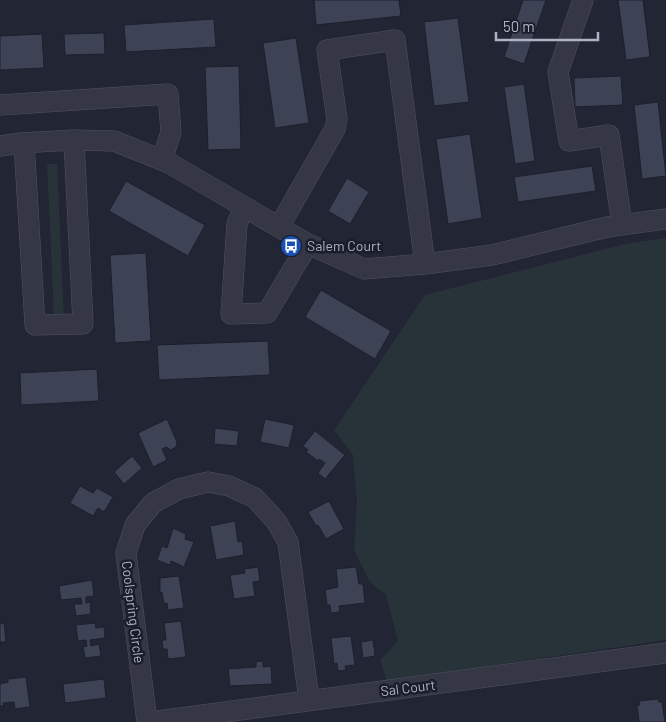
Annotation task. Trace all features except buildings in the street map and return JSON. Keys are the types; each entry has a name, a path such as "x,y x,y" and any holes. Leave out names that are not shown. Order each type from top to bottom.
{"street":[{"path":"583,0 558,72 569,141 609,135 622,225"},
{"path":"279,227 336,129 337,118 327,50 395,40 425,264"},
{"path":"0,104 168,94 171,132 162,160"},
{"path":"0,146 74,140 114,140 162,160 308,244 364,269 425,264 492,255 607,227 666,219"},
{"path":"24,143 35,325 83,324 74,140"},
{"path":"244,207 237,224 231,314 267,313 308,244"},
{"name":"Coolspring Circle","path":"148,722 126,552 135,525 153,503 179,489 208,482 229,486 255,498 276,521 288,542 309,700"},
{"name":"Sal Court","path":"148,722 666,653"}],"shaded area":[{"path":"47,164 57,164 64,317 54,317"},
{"path":"666,238 666,640 387,681 380,660 398,641 386,595 370,582 354,550 357,502 353,455 334,430 425,295 625,244"}],"place":[{"name":"Salem Court","path":"291,246"}]}
